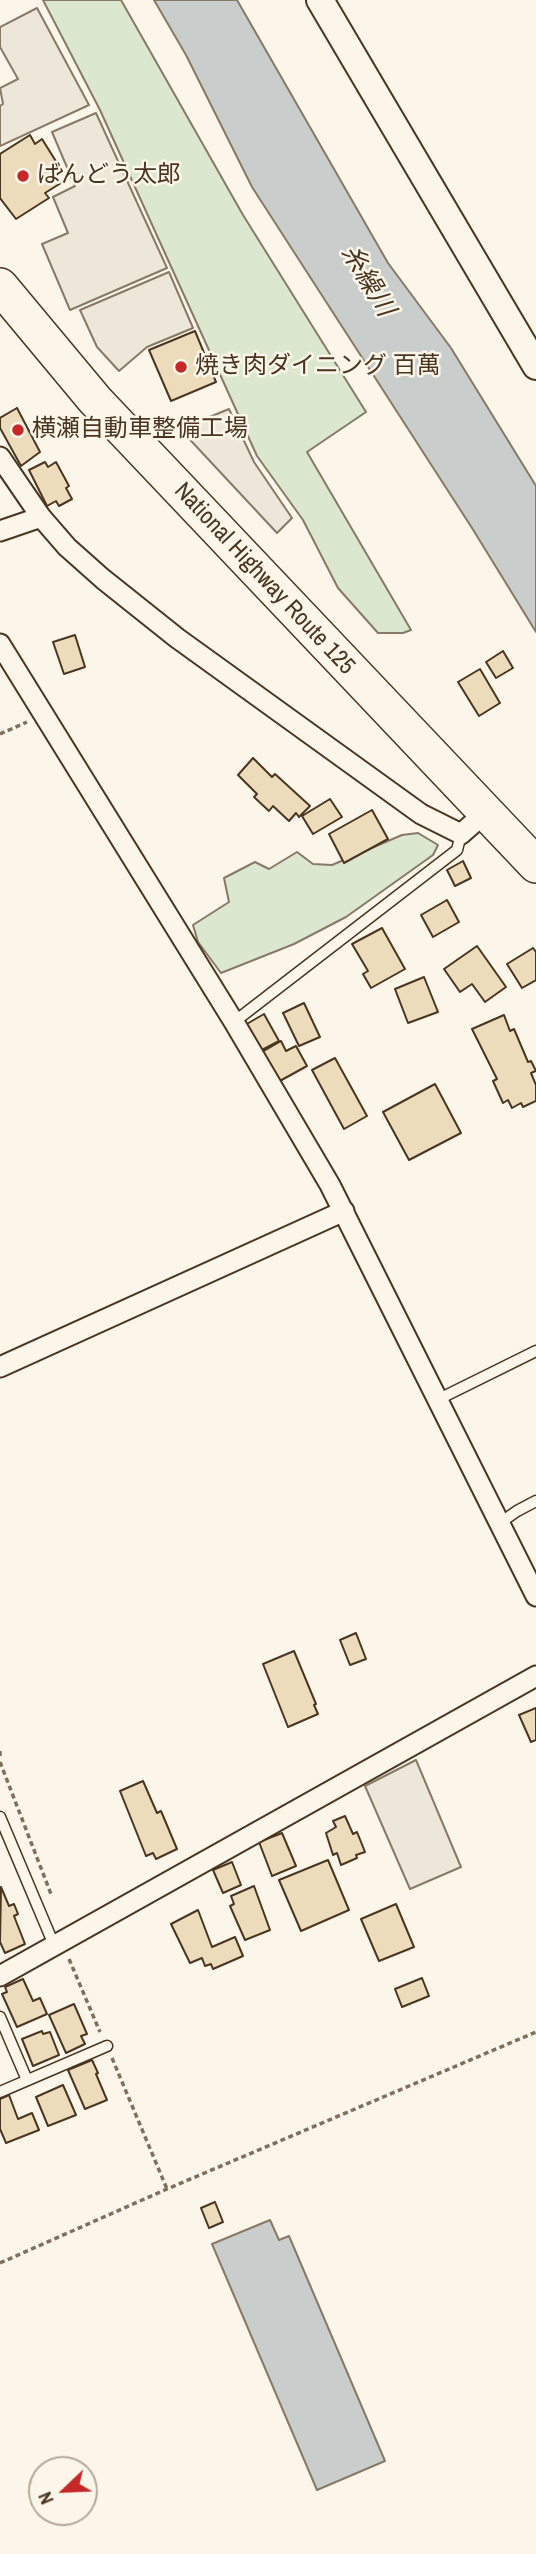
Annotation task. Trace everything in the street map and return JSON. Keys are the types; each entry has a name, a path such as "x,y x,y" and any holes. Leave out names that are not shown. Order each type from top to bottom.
{"highway":[{"name":"National Highway Route 125","path":"0,286 95,400 473,823 536,865"}],"street":[{"path":"320,0 536,366"},
{"path":"0,457 41,517 67,547 177,638 421,814 473,823"},
{"path":"0,531 41,517"},
{"path":"0,644 234,1022 344,1211 536,1596"},
{"path":"0,1367 344,1211"},
{"path":"0,1976 536,1676"}],"lane":[{"path":"234,1022 457,850 473,823"},
{"path":"439,1399 536,1351"},
{"path":"500,1523 536,1501"},
{"path":"0,1817 57,1943"},
{"path":"0,2017 27,2080"},
{"path":"0,2092 107,2046"}],"path":[{"path":"0,734 43,714"},
{"path":"0,1751 0,1761 53,1899"},
{"path":"57,1943 107,2046 167,2189"},
{"path":"0,2263 536,2032"}],"green space":[{"path":"43,0 121,0 243,215 366,412 307,452 411,630 403,633 378,633 338,588 303,520 257,456 100,110"},
{"path":"418,833 438,845 433,855 346,917 294,944 221,973 198,942 193,925 229,902 224,878 255,862 269,869 297,852 313,864 332,865 402,835"}],"shaded area":[{"path":"37,8 89,105 0,146 0,106 3,104 0,88 18,79 0,47 0,27"},
{"path":"96,113 167,268 70,310 42,244 68,233 53,197 75,186 52,132"},
{"path":"169,272 193,328 147,347 119,371 97,347 80,310"},
{"path":"229,409 254,462 292,518 277,533 180,429"},
{"path":"416,1760 461,1867 410,1889 365,1786"}],"water":[{"name":"糸繰川","path":"154,0 237,0 388,263 451,348 536,486 536,632 252,187 186,55"},
{"path":"270,2220 279,2240 289,2236 385,2461 317,2490 212,2244"}],"building":[{"path":"30,135 35,144 42,139 62,171 56,175 61,183 45,193 49,198 16,219 0,198 0,154"},
{"path":"195,331 216,382 171,401 149,350"},
{"path":"17,408 40,452 21,466 0,428 0,418"},
{"path":"45,462 48,467 56,462 69,486 66,488 72,499 59,506 56,501 47,506 29,470"},
{"path":"75,635 85,667 64,674 53,642"},
{"path":"503,651 513,668 496,678 486,662"},
{"path":"480,669 500,703 479,716 458,682"},
{"path":"253,758 272,777 275,774 310,806 299,817 296,813 289,821 273,806 269,811 254,797 257,794 238,775"},
{"path":"330,799 342,817 313,834 302,816"},
{"path":"372,810 388,839 344,863 329,834"},
{"path":"463,861 471,878 455,886 447,870"},
{"path":"447,900 459,922 433,937 421,915"},
{"path":"382,928 405,969 371,988 363,974 368,971 352,944"},
{"path":"477,946 506,987 485,1002 472,984 460,992 444,969"},
{"path":"533,948 536,952 536,980 522,988 507,964"},
{"path":"424,977 438,1012 408,1023 395,989"},
{"path":"304,1003 320,1037 299,1046 283,1013"},
{"path":"264,1014 279,1041 260,1051 245,1025"},
{"path":"504,1015 510,1031 514,1029 528,1062 531,1061 536,1071 531,1073 536,1085 536,1101 523,1107 521,1103 512,1108 508,1100 503,1103 493,1081 497,1079 472,1029"},
{"path":"281,1041 286,1051 296,1046 307,1066 278,1082 262,1052"},
{"path":"335,1058 367,1116 344,1129 312,1070"},
{"path":"435,1084 461,1133 409,1160 383,1112"},
{"path":"356,1633 366,1659 350,1665 340,1640"},
{"path":"294,1651 318,1714 288,1727 263,1664"},
{"path":"536,1708 536,1740 531,1742 519,1715"},
{"path":"143,1781 157,1813 161,1811 177,1849 156,1859 153,1853 146,1856 120,1791"},
{"path":"345,1816 353,1834 357,1832 365,1852 341,1865 337,1853 333,1855 326,1833 336,1827 333,1821"},
{"path":"282,1833 296,1866 272,1876 259,1842"},
{"path":"328,1860 349,1910 301,1931 279,1880"},
{"path":"232,1862 241,1885 223,1893 213,1870"},
{"path":"254,1886 270,1930 245,1940 230,1906 234,1904 231,1896"},
{"path":"1,1887 9,1906 14,1904 18,1914 14,1916 25,1944 5,1953 0,1942"},
{"path":"396,1904 414,1947 379,1961 361,1919"},
{"path":"198,1910 212,1947 235,1937 243,1956 213,1969 211,1964 205,1966 202,1958 190,1963 171,1924"},
{"path":"422,1978 429,1996 402,2007 395,1989"},
{"path":"23,1979 33,2001 40,1998 47,2014 17,2027 2,1994 7,1992 5,1987"},
{"path":"74,2004 87,2034 81,2036 85,2044 66,2053 49,2015"},
{"path":"42,2031 43,2034 50,2032 59,2055 33,2066 22,2039"},
{"path":"92,2060 107,2100 85,2109 68,2070"},
{"path":"63,2085 76,2115 48,2126 36,2097"},
{"path":"9,2095 18,2119 32,2113 39,2130 6,2143 0,2129 0,2099"},
{"path":"215,2202 223,2222 209,2228 201,2208"}],"place":[{"name":"ばんどう太郎","path":"23,176"},
{"name":"焼き肉ダイニング 百萬","path":"181,367"},
{"name":"横瀬自動車整備工場","path":"18,430"}]}
